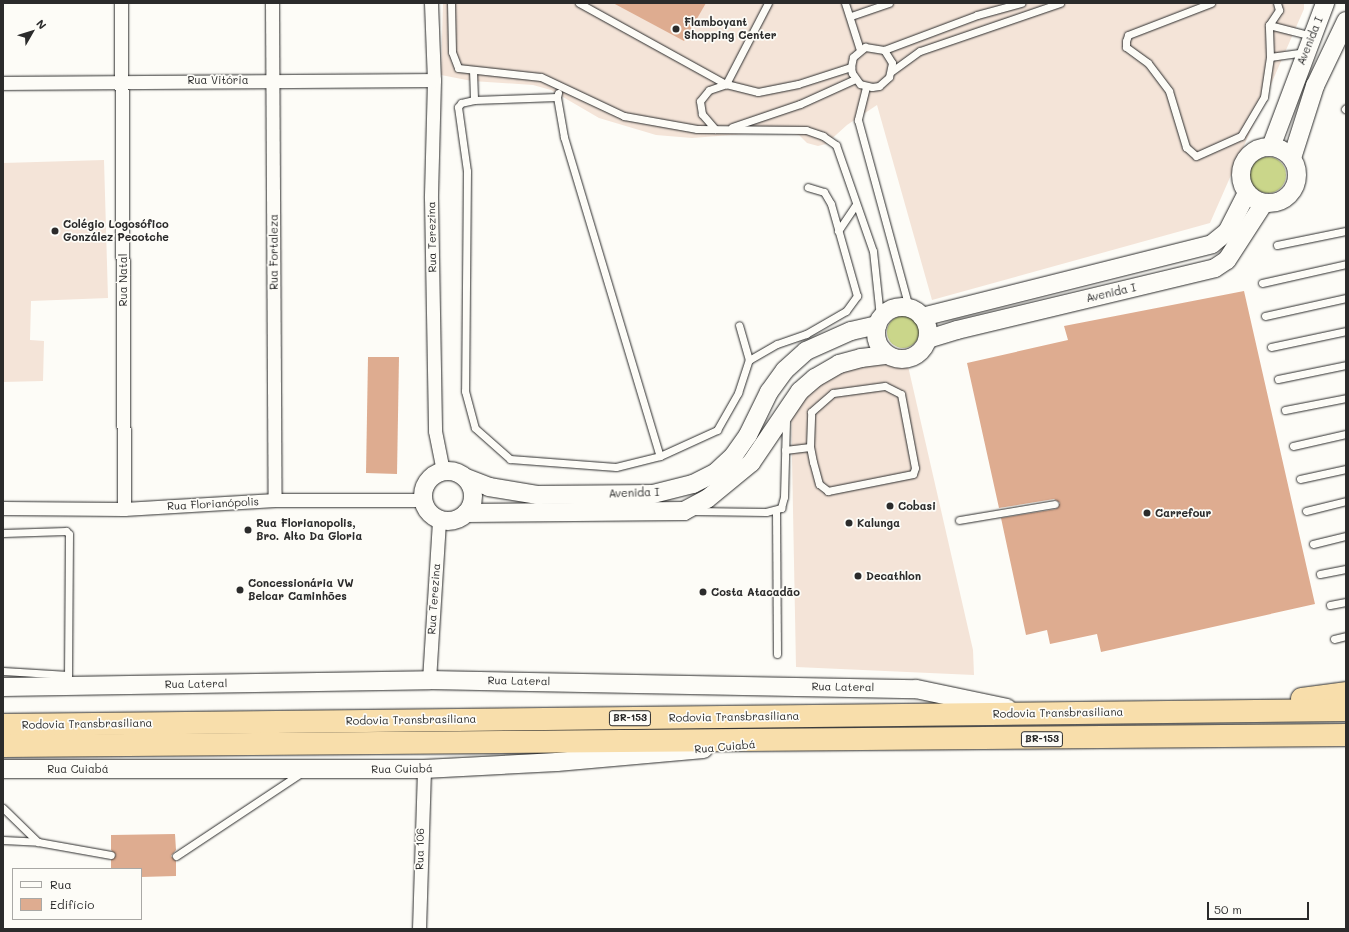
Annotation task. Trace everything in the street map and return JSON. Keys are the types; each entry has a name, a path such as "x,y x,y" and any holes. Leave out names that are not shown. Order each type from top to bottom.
{"highway":[{"path":"1227,711 1346,693"},
{"name":"Rodovia Transbrasiliana","path":"3,725 1346,710"},
{"path":"3,716 33,724"},
{"name":"Rodovia Transbrasiliana","path":"3,746 800,741 1283,737 1346,735"},
{"path":"1283,737 1346,745"}],"street":[{"name":"Rua Natal","path":"121,3 124,509"},
{"name":"Rua Fortaleza","path":"272,3 275,500"},
{"name":"Rua Terezina","path":"431,3 434,80 431,198 435,424 443,471"},
{"name":"Avenida I","path":"1270,147 1308,44 1325,3"},
{"name":"Avenida I","path":"1292,158 1315,86 1346,21"},
{"name":"Rua Vitória","path":"3,83 122,80 434,80"},
{"path":"1270,147 1285,152 1292,158 1297,177 1290,194 1274,203 1264,203 1247,193 1241,176 1245,160 1259,149 1270,147"},
{"name":"Avenida I","path":"916,312 1212,244 1228,232 1247,193"},
{"name":"Avenida I","path":"928,339 957,330 1215,268 1231,255 1264,203"},
{"path":"893,308 916,312 926,324 928,339 919,354 912,358 903,360 887,355 877,342 878,321 893,308"},
{"name":"Avenida I","path":"466,478 489,487 538,495 653,494 693,484 715,473 734,455 748,435 769,392 785,370 806,351 878,321"},
{"name":"Avenida I","path":"466,513 684,511 707,499 752,463 800,391 839,364 861,358 887,355"},
{"path":"443,471 452,471 466,478 470,484 473,500 466,513 455,520 439,519 429,511 424,500 428,481 443,471"},
{"name":"Rua Florianópolis","path":"3,508 124,509 275,500 424,500"},
{"name":"Rua Terezina","path":"429,680 439,519"},
{"name":"Rua Lateral","path":"3,687 429,680 916,689 1033,714"},
{"name":"Rua Cuiabá","path":"3,769 424,769 557,762 800,741"},
{"name":"Rua 106","path":"419,929 424,769"}],"lane":[{"path":"451,3 452,52 458,68 541,77 624,116 697,129 806,130 823,136 836,145 873,251 878,321"},
{"path":"579,3 726,84 758,92 798,84 851,67"},
{"path":"715,129 702,114 700,101 709,90 726,84 768,3"},
{"path":"846,3 860,50"},
{"path":"851,16 889,3"},
{"path":"1016,4 998,6 884,50 872,46 860,50 853,57 851,67 855,79 866,86 879,86 885,83 892,71 920,51 1060,3"},
{"path":"1212,3 1128,35 1126,41 1126,47 1148,63 1169,91 1186,147 1191,154 1196,156 1240,136 1264,97 1270,57 1269,25 1279,10 1277,3"},
{"path":"1269,25 1308,44"},
{"path":"1270,57 1308,44"},
{"path":"884,50 892,63 892,71"},
{"path":"473,70 474,100"},
{"path":"729,129 772,111 800,104 855,79"},
{"path":"866,86 858,120 916,312"},
{"path":"561,87 557,97 564,137 660,456"},
{"path":"557,97 474,100 461,103 458,107 467,171 465,391 475,428 510,459 616,467 660,456 717,430 738,393 750,360 739,324"},
{"path":"750,360 777,344 806,334 846,311 856,296 831,204 824,192 808,187"},
{"path":"838,231 856,204"},
{"path":"1277,246 1346,231"},
{"path":"1262,283 1346,264"},
{"path":"1265,316 1346,298"},
{"path":"1271,347 1346,331"},
{"path":"1278,379 1346,365"},
{"path":"885,386 901,394 915,468 913,474 828,491 819,484 810,447 811,412 832,392 885,386"},
{"path":"1285,410 1346,398"},
{"path":"684,511 776,511 782,508 784,497 786,412"},
{"path":"1293,446 1346,434"},
{"path":"785,450 810,447"},
{"path":"1300,480 1346,469"},
{"path":"1306,511 1346,501"},
{"path":"959,520 1055,504"},
{"path":"776,511 777,654"},
{"path":"3,533 66,531 68,534 68,675 3,671"},
{"path":"1313,544 1346,536"},
{"path":"1320,574 1346,569"},
{"path":"1330,606 1346,602"},
{"path":"1334,639 1346,636"},
{"path":"176,856 306,769"},
{"path":"3,808 38,842"},
{"path":"3,840 38,842 111,855"}],"shaded area":[{"path":"443,3 1304,3 1304,9 1210,223 932,300 877,105 847,125 826,144 818,146 807,143 799,135 782,131 692,138 656,135 599,118 551,90 533,85 472,81 441,75"},
{"name":"Colégio Logosófico González Pecotche","path":"104,160 108,298 31,301 30,340 44,341 43,381 3,382 3,163"},
{"path":"865,359 908,366 973,650 974,675 796,667 791,405 796,392"}],"green space":[{"path":"1268,157 1281,162 1286,175 1281,188 1268,193 1255,188 1250,175 1255,162"},
{"path":"900,316 906,316 916,323 919,332 918,338 912,345 906,348 900,348 890,341 887,335 887,329 894,319"}],"building":[{"name":"Flamboyant Shopping Center","path":"613,3 706,3 684,41"},
{"name":"Carrefour","path":"1244,291 1315,604 1101,652 1097,634 1050,644 1047,630 1026,635 1001,518 1056,509 1060,503 1054,499 999,508 967,363 1068,340 1064,326"},
{"path":"368,357 399,357 397,474 366,473"},
{"path":"175,834 176,850 171,856 176,861 176,876 142,877 142,868 111,868 111,860 116,855 111,850 111,835"}],"place":[{"name":"Flamboyant Shopping Center","path":"676,29"},
{"name":"Colégio Logosófico González Pecotche","path":"55,231"},
{"name":"Cobasi","path":"890,506"},
{"name":"Carrefour","path":"1147,513"},
{"name":"Kalunga","path":"849,523"},
{"name":"Rua Florianopolis, Bro. Alto Da Gloria","path":"248,530"},
{"name":"Decathlon","path":"858,576"},
{"name":"Concessionária VW Belcar Caminhões","path":"240,590"},
{"name":"Costa Atacadão","path":"703,592"}]}
